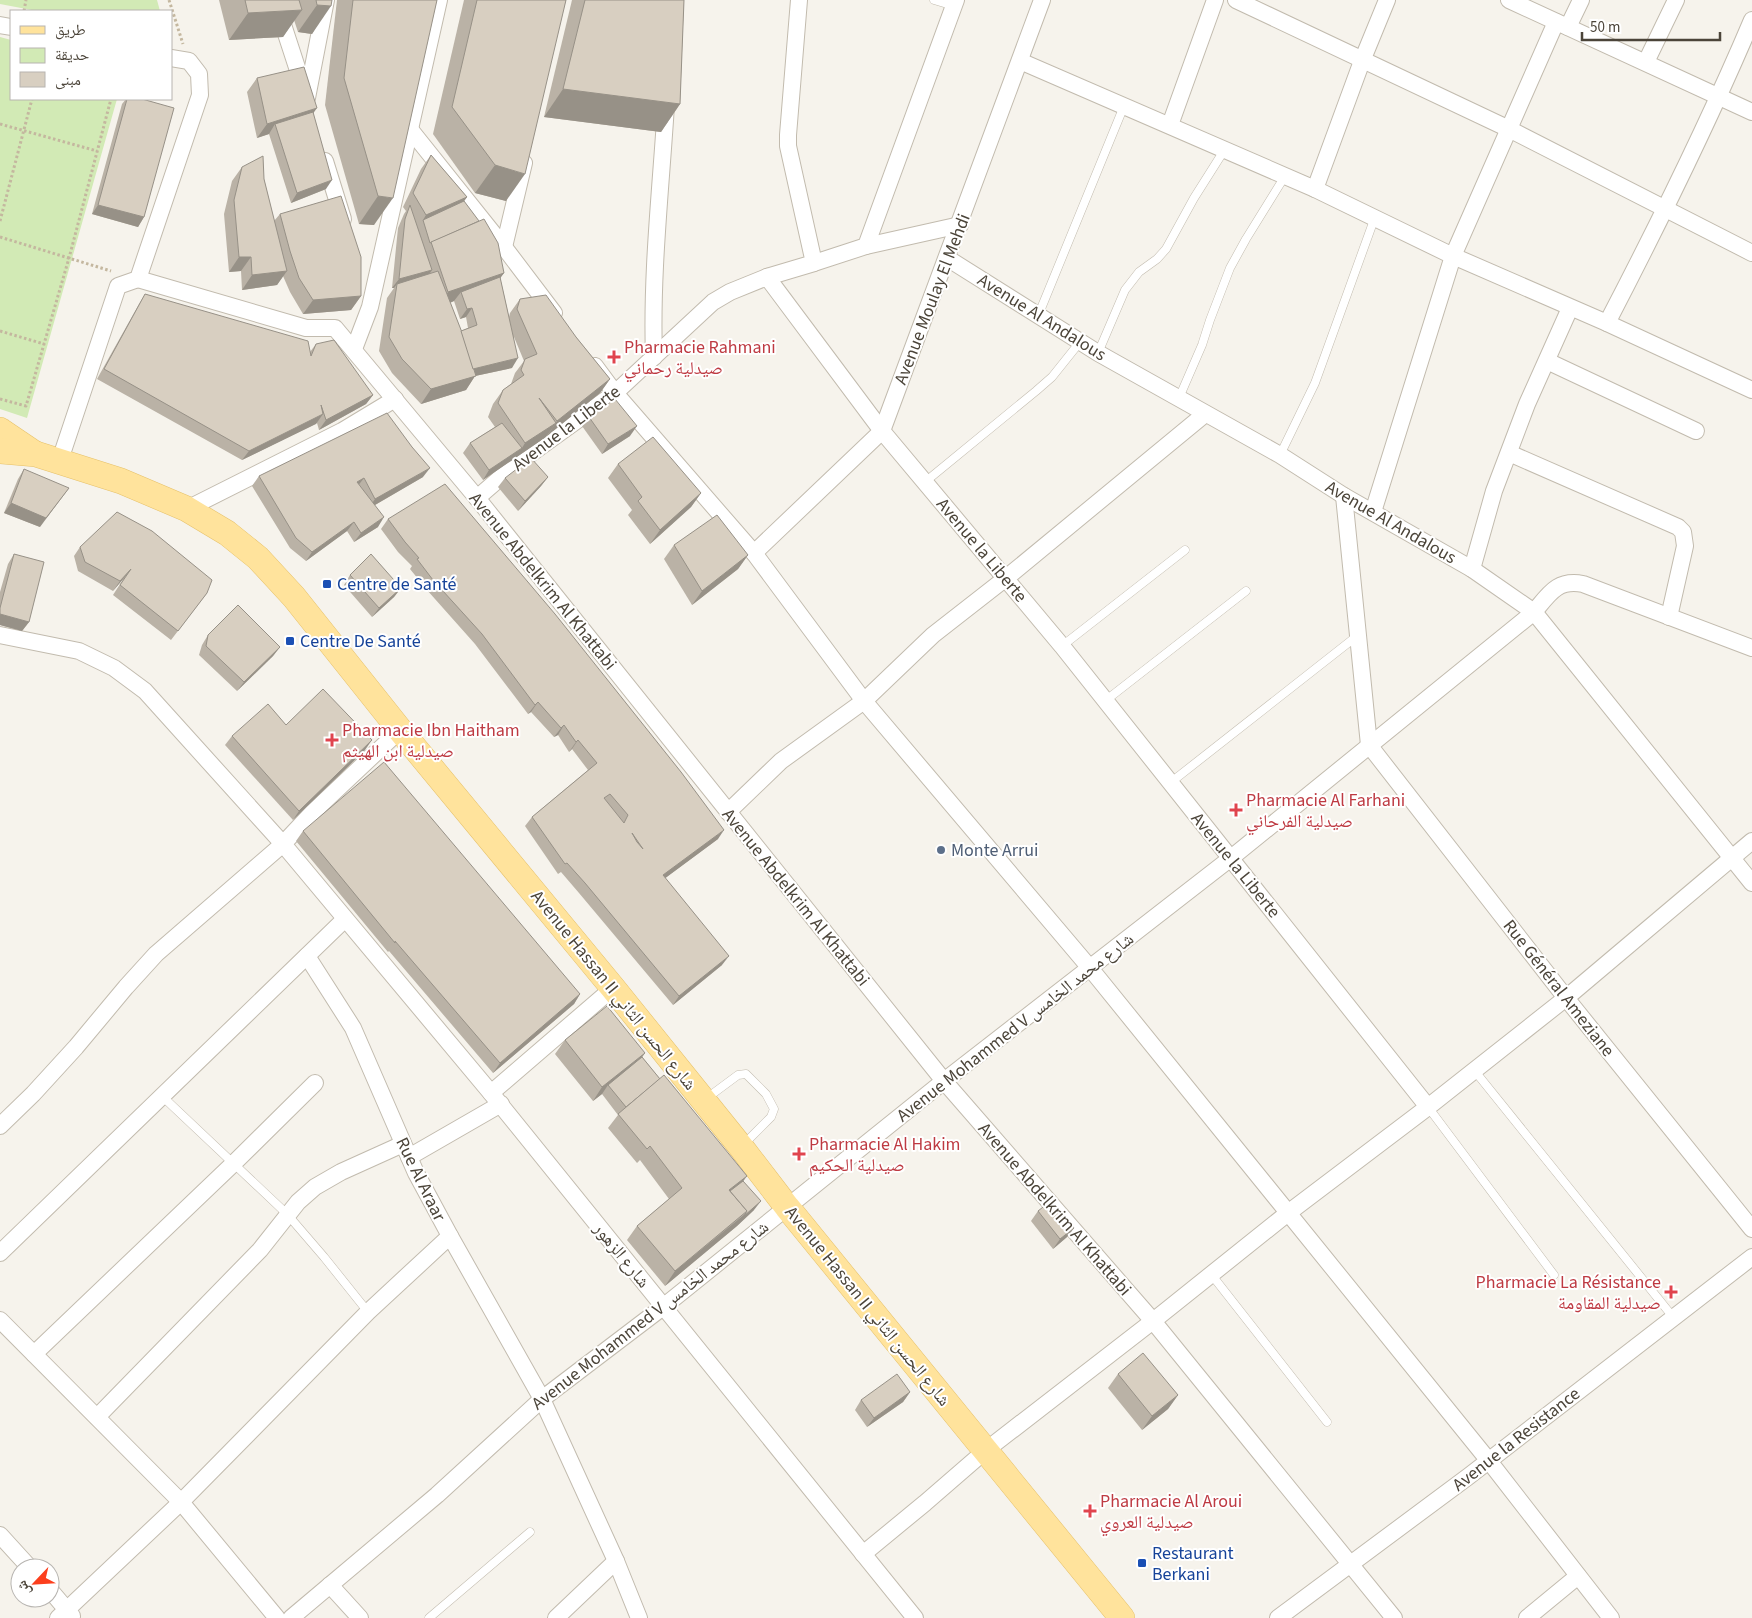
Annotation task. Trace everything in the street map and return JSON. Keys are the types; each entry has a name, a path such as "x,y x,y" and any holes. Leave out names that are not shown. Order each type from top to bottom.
{"main road":[{"name":"Avenue Hassan II شارع الحسن الثاني","path":"0,430 36,454"},
{"name":"Avenue Hassan II شارع الحسن الثاني","path":"0,450 36,454 60,460 121,481 187,509 227,533 258,558 294,597 400,730 613,988 787,1206 1122,1618"}],"street":[{"path":"275,0 308,105 326,0"},
{"path":"354,348 370,307 439,0"},
{"path":"799,0 788,146 814,263"},
{"name":"Avenue Moulay El Mehdi","path":"754,553 882,431 1042,0"},
{"path":"1170,125 1216,0"},
{"path":"1236,0 1509,130 1752,252"},
{"path":"1315,189 1386,0"},
{"path":"1511,0 1752,112"},
{"path":"1373,512 1453,256 1509,130 1562,24 1581,0"},
{"path":"1646,62 1676,0"},
{"path":"866,246 955,3"},
{"path":"1607,323 1666,209 1719,97 1752,20"},
{"path":"60,460 118,286 138,279 200,95 199,74 189,61 172,58"},
{"path":"1020,61 1315,189 1375,216 1453,256 1751,388"},
{"path":"654,357 654,289 667,90"},
{"path":"409,128 504,247 562,324"},
{"path":"321,148 347,232"},
{"path":"504,247 526,152"},
{"path":"767,277 866,246 960,225"},
{"name":"Avenue Al Andalous","path":"947,258 1098,353 1280,455 1344,496 1472,569 1534,612 1752,883"},
{"name":"Avenue la Liberte","path":"477,498 515,465 615,393 713,302 730,292 767,277 882,431 1062,646 1428,1107"},
{"name":"Avenue Abdelkrim Al Khattabi","path":"138,279 306,328 335,328 354,348 477,498 944,1081 1153,1321 1394,1618"},
{"path":"361,279 370,307"},
{"path":"1472,569 1494,491 1527,404 1570,308"},
{"path":"586,354 615,393 754,553 864,701 1090,968 1489,1460 1611,1618"},
{"path":"1546,361 1696,431"},
{"path":"187,509 342,431 395,399"},
{"path":"728,812 782,761 864,701 933,636 1205,414"},
{"path":"1509,453 1678,526 1682,532 1685,546 1669,617"},
{"path":"0,465 36,454"},
{"path":"1344,496 1370,746"},
{"name":"Avenue Mohammed V شارع محمد الخامس","path":"291,1618 436,1495 542,1400 663,1306 944,1081 1231,858 1534,612 1557,587 1574,583 1583,584 1752,648"},
{"name":"شارع الزهور","path":"0,635 78,651 114,668 145,691 283,844 496,1098 915,1618"},
{"path":"0,1126 33,1094 76,1047 156,954 283,844 400,730"},
{"name":"Rue Général Ameziane","path":"1370,746 1566,998 1752,1229"},
{"path":"863,1554 926,1504 985,1451 1566,998 1752,841"},
{"path":"0,1253 345,919"},
{"name":"Rue Al Araar","path":"307,956 353,1028 406,1151 450,1236 542,1400 616,1561 639,1618"},
{"path":"97,1417 260,1250 287,1214 315,1187 342,1172 406,1151 496,1098 613,988"},
{"path":"34,1354 315,1083"},
{"path":"66,1615 181,1502 368,1312 450,1236"},
{"name":"Avenue la Resistance","path":"1278,1618 1489,1460 1752,1257"},
{"path":"0,1320 181,1502 277,1618"},
{"path":"0,1535 21,1558"},
{"path":"556,1618 616,1561"},
{"path":"1535,1616 1578,1576"},
{"path":"330,1586 360,1618"}],"lane":[{"path":"934,0 955,3"},
{"path":"1038,316 1124,106"},
{"path":"1098,353 1125,290 1139,272 1157,259 1166,249 1224,149"},
{"path":"1179,398 1202,345 1230,268 1285,176"},
{"path":"1280,455 1315,383 1375,216"},
{"path":"925,482 1036,392 1052,377 1080,342"},
{"path":"1062,646 1185,550"},
{"path":"1104,701 1246,591"},
{"path":"1170,783 1358,635"},
{"path":"1474,1070 1673,1317"},
{"path":"704,1101 738,1075 746,1074 766,1094 774,1109 771,1117 741,1147"},
{"path":"163,1097 287,1214 368,1312"},
{"path":"1428,1107 1554,1275"},
{"path":"1211,1274 1327,1422"},
{"path":"429,1618 530,1532"}],"path":[{"path":"169,0 189,61"},
{"path":"0,221 32,100"},
{"path":"0,399 26,406 69,258 111,100"},
{"path":"0,124 97,151"},
{"path":"0,237 138,279"},
{"path":"0,331 44,344"}],"green space":[{"path":"0,0 157,0 160,10 32,10 0,4"},
{"path":"0,37 10,40 10,100 117,100 27,418 0,409"}],"building":[{"path":"245,0 299,0 302,10 248,13"},
{"path":"316,0 332,0 331,6 317,5"},
{"path":"353,0 437,0 393,198 378,196 344,78"},
{"path":"477,0 566,0 525,174 495,165 452,107"},
{"path":"585,0 684,0 680,104 563,89"},
{"path":"304,67 317,108 267,124 257,78"},
{"path":"127,100 146,100 174,108 144,217 98,205"},
{"path":"313,112 332,180 297,193 275,124"},
{"path":"431,155 467,197 426,215 413,193"},
{"path":"263,156 264,179 287,271 252,275 251,257 239,257 234,200 242,167"},
{"path":"341,196 361,257 361,296 313,300 299,278 280,214"},
{"path":"464,201 479,221 430,243 423,220"},
{"path":"410,205 432,270 399,279 405,219"},
{"path":"484,219 498,243 504,273 448,292 431,242"},
{"path":"438,271 463,335 476,376 431,389 402,359 389,337 397,284"},
{"path":"500,277 518,358 473,369 461,331 477,325 472,308 467,309 461,292"},
{"path":"145,294 308,341 311,356 316,344 334,340 373,395 326,420 321,405 323,414 249,451 104,369"},
{"path":"546,295 576,337 610,379 557,421 539,398 556,423 525,443 498,403 503,390 524,375 521,370 525,359 537,354 517,309 520,299"},
{"path":"615,399 637,426 608,444 589,417"},
{"path":"387,413 430,468 375,499 364,478 357,482 384,517 361,533 354,522 312,552 296,538 259,476"},
{"path":"502,423 522,448 489,470 470,443"},
{"path":"653,437 701,493 660,530 638,501 642,497 618,464"},
{"path":"531,458 548,477 525,501 505,478"},
{"path":"24,469 69,488 46,518 11,503"},
{"path":"445,484 555,614 681,772 724,830 663,875 729,956 679,996 585,883 567,863 565,864 532,817 597,763 578,740 576,742 564,725 561,728 538,702 535,705 482,634 433,580 417,559 419,558 388,519","holes":["610,794 628,815 624,823 604,798"]},
{"path":"117,512 152,531 212,580 207,593 178,631 120,585 131,569 120,581 85,562 80,547"},
{"path":"717,515 748,555 702,591 674,545"},
{"path":"14,554 44,562 29,622 0,614"},
{"path":"371,554 401,588 379,608 350,575"},
{"path":"238,605 280,647 244,682 206,646 208,635"},
{"path":"323,689 372,740 299,811 232,736 268,704 286,725"},
{"path":"384,762 580,994 500,1063 395,941 395,943 303,831"},
{"path":"607,1006 645,1053 602,1087 565,1040"},
{"path":"642,1057 660,1079 626,1107 608,1085"},
{"path":"664,1075 747,1176 729,1190 747,1211 675,1271 637,1226 682,1188 650,1146 647,1149 618,1114"},
{"path":"743,1181 761,1201 744,1216 747,1211 730,1191"},
{"path":"1052,1200 1074,1228 1060,1239 1038,1211"},
{"path":"1143,1353 1178,1395 1152,1416 1118,1374"},
{"path":"897,1374 910,1392 874,1418 861,1400"}],"place":[{"name":"Pharmacie Rahmani صيدلية رحماني","path":"614,357"},
{"name":"Centre de Santé","path":"327,584"},
{"name":"Centre De Santé","path":"290,641"},
{"name":"Pharmacie Ibn Haitham صيدلية ابن الهيثم","path":"332,740"},
{"name":"Pharmacie Al Farhani صيدلية الفرحاني","path":"1236,810"},
{"name":"Monte Arrui","path":"941,850"},
{"name":"Pharmacie Al Hakim صيدلية الحكيم","path":"799,1154"},
{"name":"Pharmacie La Résistance صيدلية المقاومة","path":"1671,1292"},
{"name":"Pharmacie Al Aroui صيدلية العروي","path":"1090,1511"},
{"name":"Restaurant Berkani","path":"1142,1563"}]}
